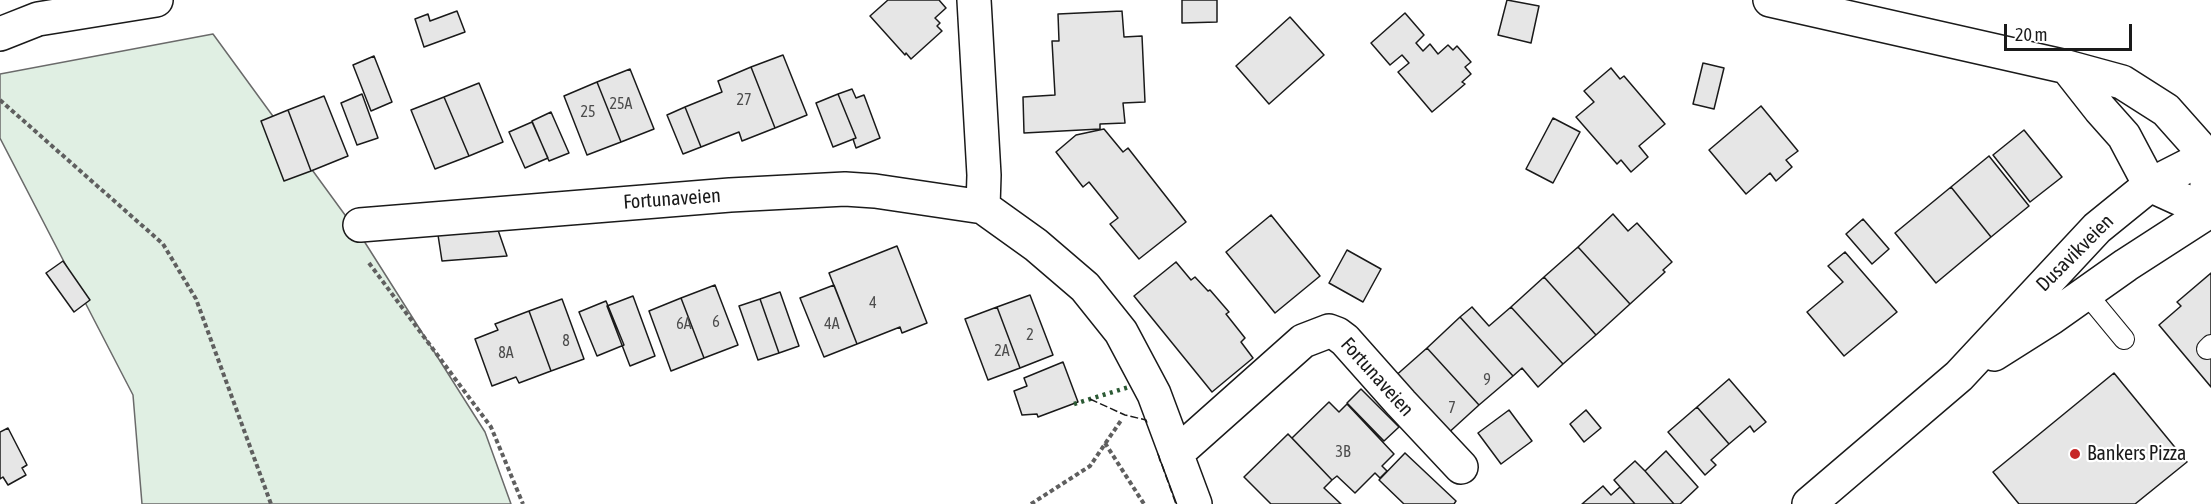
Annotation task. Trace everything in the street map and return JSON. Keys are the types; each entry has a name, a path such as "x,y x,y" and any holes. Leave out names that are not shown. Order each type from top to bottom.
{"street":[{"path":"0,34 38,19 156,0"},
{"path":"974,0 984,175 983,207"},
{"path":"1770,0 2067,67 2121,82 2166,110 2209,155 2209,210 2150,185 2124,136 2067,67"},
{"name":"Dusavikveien","path":"1809,504 1959,376 2097,228 2150,185 2209,155"},
{"name":"Fortunaveien","path":"360,225 730,195 845,189 875,190 983,207 1036,246 1084,287 1121,332 1154,394 1194,504"},
{"name":"Dusavikveien","path":"1959,376 2209,210"},
{"name":"Fortunaveien","path":"1176,454 1303,340 1329,331 1345,340 1461,467"}],"lane":[{"path":"2086,293 2124,339"}],"path":[{"path":"0,100 164,244 196,299 271,504"},
{"path":"360,225 361,252 491,427 523,504"},
{"path":"1031,504 1090,466 1125,415 1154,394"},
{"path":"1105,443 1144,504"}],"green space":[{"path":"213,34 364,241 485,432 511,504 142,504 133,395 0,138 0,74"}],"building":[{"path":"888,0 939,0 946,8 935,18 940,23 937,26 942,31 911,59 870,16"},
{"path":"1182,0 1217,0 1217,22 1182,23"},
{"path":"1507,0 1539,6 1531,43 1498,35"},
{"path":"457,11 465,32 424,47 415,19 428,14 430,21"},
{"path":"1122,11 1124,37 1142,36 1145,102 1123,103 1125,123 1100,124 1100,129 1024,133 1023,97 1055,95 1052,41 1059,41 1058,14"},
{"path":"1405,13 1424,35 1416,43 1423,51 1430,44 1438,54 1448,45 1453,50 1457,46 1471,62 1465,67 1471,74 1462,82 1465,84 1432,112 1398,72 1409,63 1402,55 1390,65 1371,43"},
{"path":"1290,17 1324,55 1269,104 1236,66"},
{"path":"783,55 807,115 775,128 751,67"},
{"path":"374,56 392,102 371,111 353,65"},
{"path":"1703,63 1724,68 1714,109 1693,104"},
{"path":"751,67 775,128 742,141 739,132 701,147 685,107 722,92 718,81"},
{"path":"1611,68 1620,79 1624,76 1665,124 1639,146 1648,157 1631,172 1621,160 1617,164 1576,117 1594,102 1584,91"},
{"path":"630,69 654,129 621,142 597,82"},
{"path":"597,82 621,142 587,155 564,96"},
{"path":"479,83 503,142 469,156 444,97"},
{"path":"852,89 856,98 864,95 880,138 856,148 853,139 856,138 838,94"},
{"path":"362,94 378,138 357,145 341,103"},
{"path":"838,94 856,138 833,147 816,103"},
{"path":"324,96 348,156 311,171 288,110"},
{"path":"444,97 469,156 435,169 411,110"},
{"path":"1761,106 1798,151 1786,160 1792,167 1776,181 1770,173 1746,194 1709,150"},
{"path":"685,107 701,147 683,154 667,115"},
{"path":"288,110 311,171 284,181 261,121"},
{"path":"551,112 569,153 549,161 532,121"},
{"path":"1553,118 1580,132 1553,183 1526,169"},
{"path":"532,122 548,158 525,168 509,132"},
{"path":"1104,129 1123,152 1128,148 1186,222 1139,259 1110,224 1118,218 1089,182 1083,187 1056,152 1076,135"},
{"path":"2024,130 2062,177 2030,202 1993,155"},
{"path":"1989,156 2029,206 1991,237 1951,187"},
{"path":"1951,187 1991,237 1936,283 1895,233"},
{"path":"1613,214 1628,231 1637,223 1672,262 1663,270 1665,272 1630,304 1578,247"},
{"path":"1271,215 1320,276 1275,313 1226,252"},
{"path":"1863,219 1889,249 1872,264 1846,234"},
{"path":"498,230 507,256 442,261 438,235"},
{"path":"897,246 927,323 902,333 900,327 857,344 829,273"},
{"path":"1578,247 1630,304 1596,335 1544,277"},
{"path":"1347,250 1381,269 1363,302 1329,283"},
{"path":"1845,252 1897,312 1844,356 1807,312 1843,282 1828,266"},
{"path":"63,261 90,300 74,312 46,273"},
{"path":"1176,262 1191,280 1195,277 1208,291 1210,290 1229,312 1226,314 1245,338 1241,342 1253,358 1212,392 1134,296"},
{"path":"2211,273 2211,387 2159,325 2181,306 2177,302"},
{"path":"1544,277 1596,335 1563,364 1511,307"},
{"path":"715,285 738,345 704,358 681,298"},
{"path":"834,285 857,344 824,357 800,298"},
{"path":"780,292 799,346 779,353 760,299"},
{"path":"1030,295 1053,355 1020,368 997,307"},
{"path":"633,296 655,356 630,366 607,306"},
{"path":"681,298 704,358 671,371 649,311"},
{"path":"562,299 584,359 551,371 529,311"},
{"path":"760,299 779,353 758,360 739,306"},
{"path":"606,301 624,345 597,356 579,312"},
{"path":"997,307 1020,368 988,380 965,319"},
{"path":"1472,307 1489,326 1511,307 1563,364 1538,387 1522,368 1513,376 1460,317"},
{"path":"529,311 551,371 519,383 516,377 492,386 475,339 498,330 495,324"},
{"path":"1460,317 1513,376 1479,405 1427,348"},
{"path":"1427,348 1479,405 1445,436 1393,378"},
{"path":"1063,362 1078,402 1038,417 1037,414 1022,415 1014,391 1027,386 1024,378"},
{"path":"2114,373 2187,462 2135,504 2019,504 1993,472"},
{"path":"1729,379 1766,422 1754,432 1750,426 1729,444 1697,407"},
{"path":"1361,389 1399,427 1384,441 1347,403"},
{"path":"1329,402 1339,412 1347,404 1394,454 1382,466 1387,471 1380,478 1375,473 1355,493 1337,476 1332,480 1292,438"},
{"path":"1697,407 1729,444 1711,460 1716,465 1705,475 1668,432"},
{"path":"1509,410 1532,441 1501,464 1478,433"},
{"path":"1586,410 1601,428 1584,442 1570,424"},
{"path":"8,428 27,465 22,468 26,475 8,485 3,477 0,479 0,432"},
{"path":"1288,434 1332,480 1324,488 1341,504 1271,504 1244,477"},
{"path":"1666,451 1698,487 1680,504 1674,504 1645,471"},
{"path":"1405,453 1456,501 1454,504 1404,504 1379,480"},
{"path":"1635,461 1674,504 1635,504 1614,480"},
{"path":"1603,486 1611,495 1620,487 1635,504 1582,504"}],"hedge":[{"path":"1074,404 1129,387"}],"fence":[{"path":"1090,399 1125,415 1146,420 1147,423"},
{"path":"1158,454 1176,504"}],"place":[{"name":"Bankers Pizza","path":"2075,454"}]}
